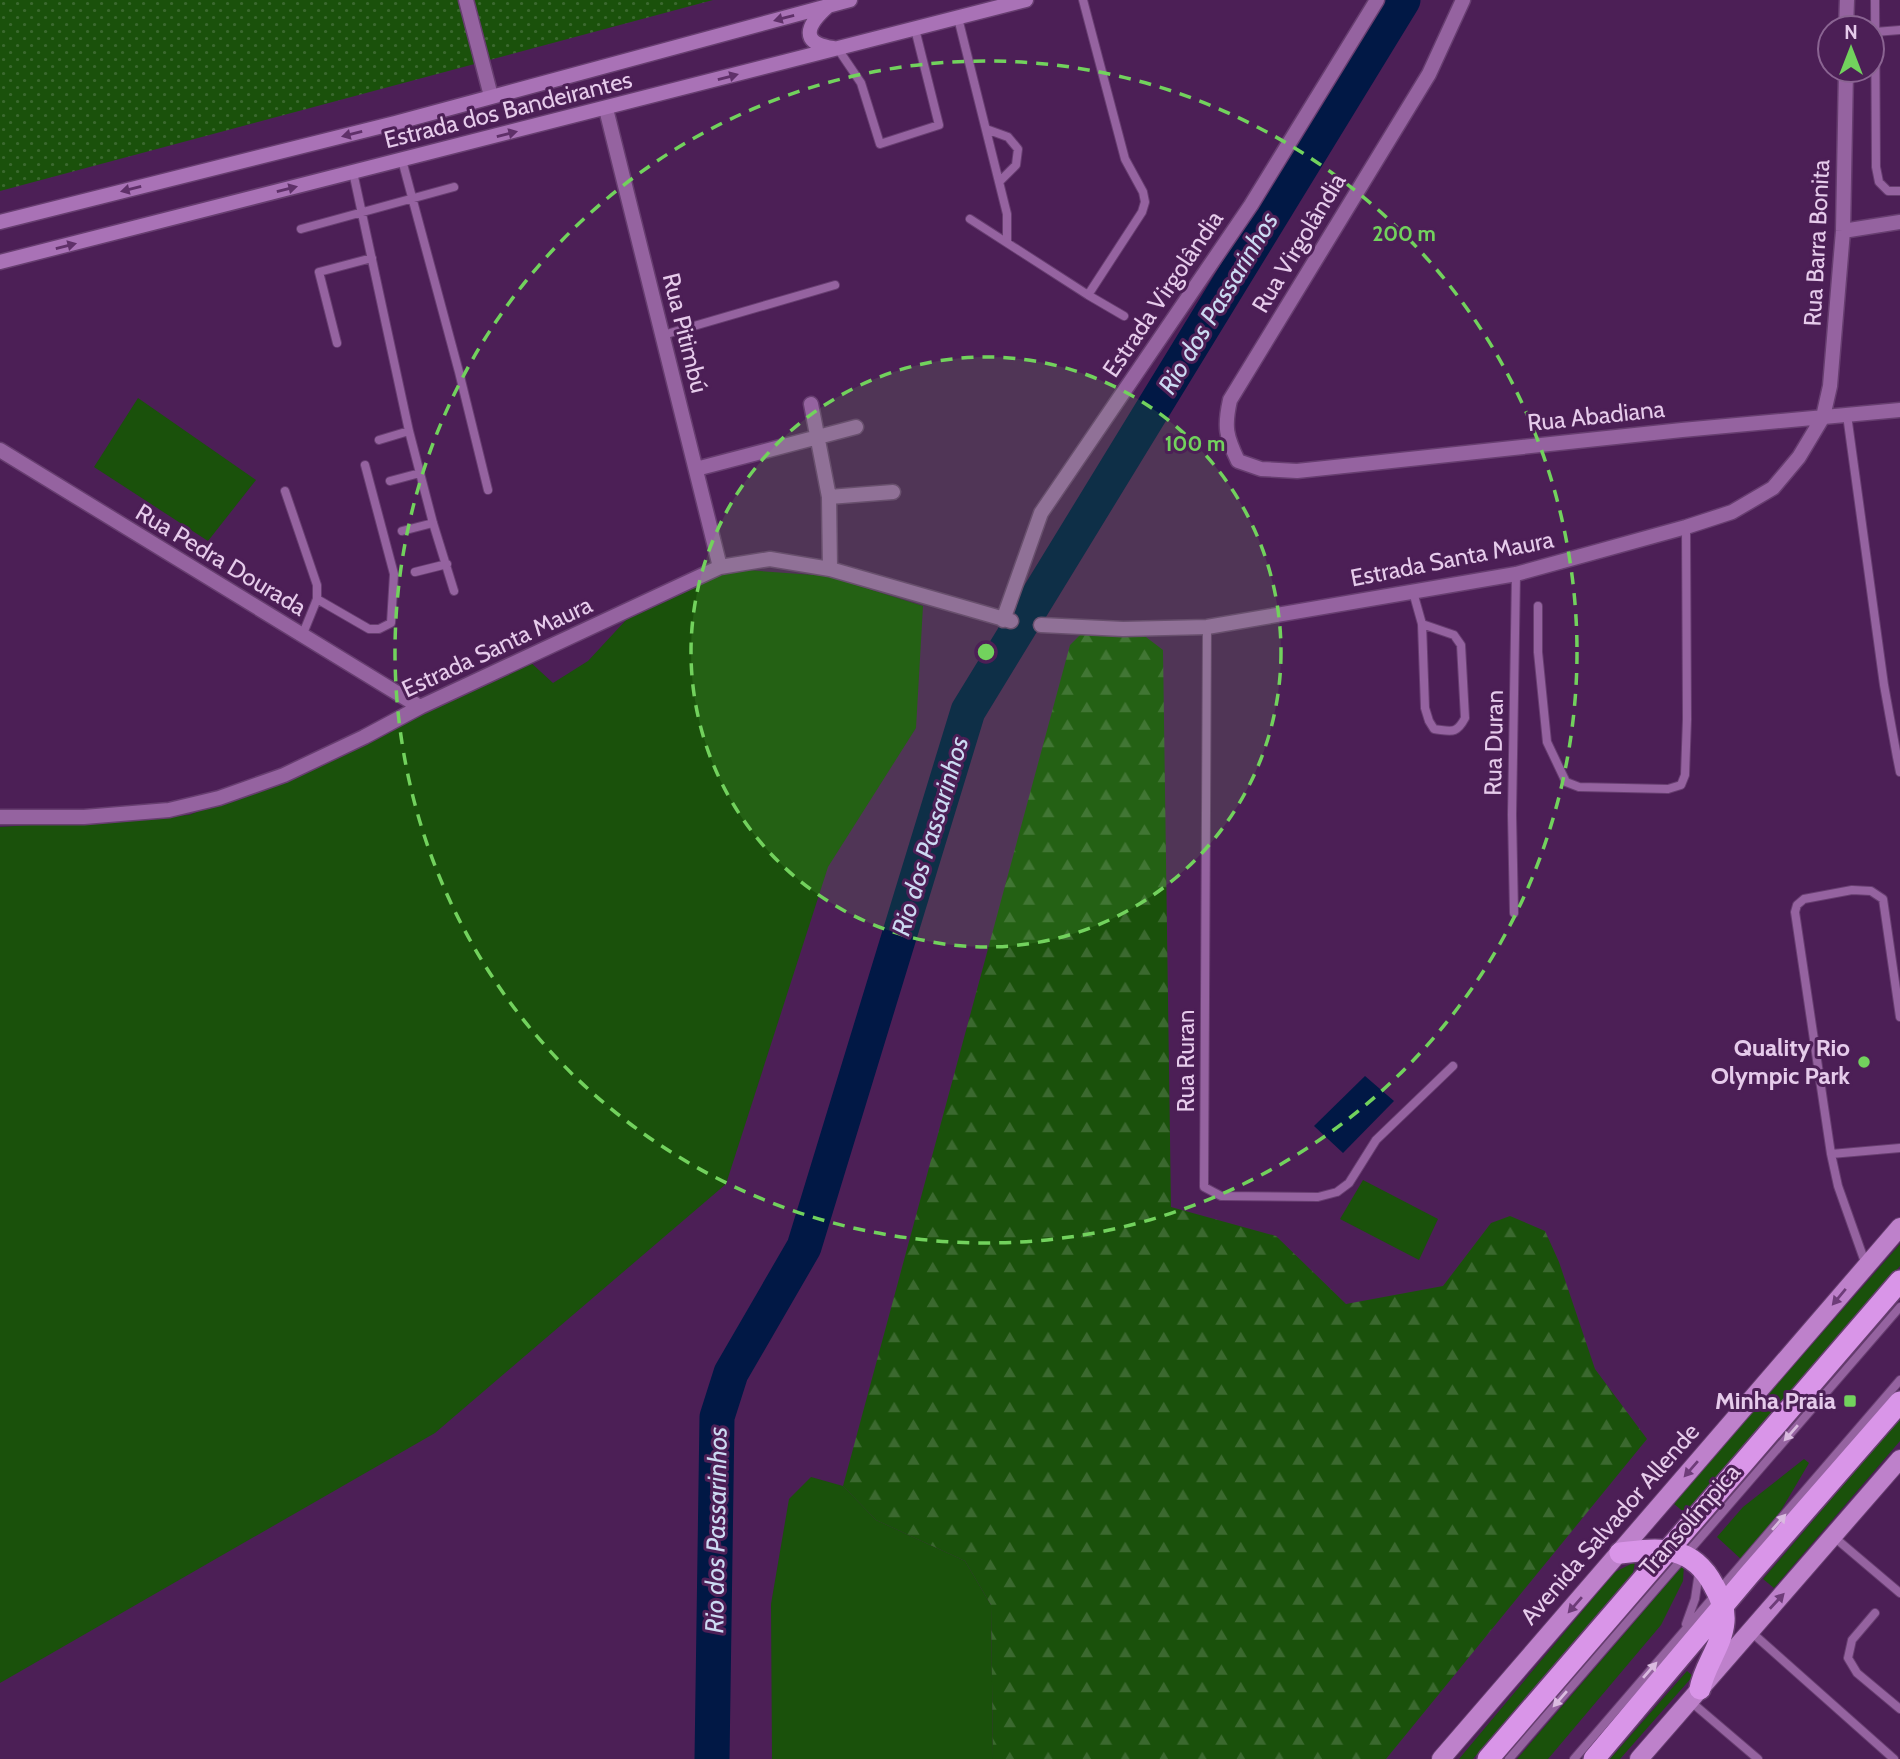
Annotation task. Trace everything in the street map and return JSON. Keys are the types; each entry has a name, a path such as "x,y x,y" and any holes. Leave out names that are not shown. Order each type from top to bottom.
{"highway":[{"path":"1488,1759 1685,1557 1900,1281"},
{"path":"1594,1759 1721,1600 1749,1575 1900,1402"},
{"path":"1620,1553 1658,1549 1685,1557 1709,1575 1721,1600 1724,1622 1720,1639 1695,1695"}],"main road":[{"name":"Estrada dos Bandeirantes","path":"0,222 396,123 850,0"},
{"name":"Estrada dos Bandeirantes","path":"0,262 1026,0"},
{"path":"828,6 809,28 811,39 818,46 838,49"},
{"name":"Avenida Salvador Allende","path":"1441,1759 1900,1227"},
{"path":"1639,1759 1900,1459"}],"street":[{"path":"466,0 491,96"},
{"name":"Estrada Virgolândia","path":"1007,621 1041,513 1251,205 1377,0"},
{"name":"Rua Virgolândia","path":"1297,471 1261,469 1238,461 1229,443 1225,424 1230,400 1429,74 1463,0"},
{"name":"Rua Barra Bonita","path":"1823,417 1830,386 1843,231 1846,84"},
{"name":"Rua Pitimbú","path":"606,109 720,567"},
{"path":"1843,231 1900,222"},
{"path":"811,404 829,497 830,569"},
{"name":"Rua Abadiana","path":"1297,471 1900,410"},
{"name":"Estrada Santa Maura","path":"1041,625 1123,629 1207,627 1516,574 1732,512 1773,488 1799,457 1823,417"},
{"path":"696,469 856,427"},
{"name":"Rua Pedra Dourada","path":"0,450 420,707"},
{"path":"829,497 893,492"},
{"name":"Estrada Santa Maura","path":"0,817 84,817 157,811 219,798 284,775 420,707 720,567 770,559 830,569 1007,621"}],"lane":[{"path":"1083,0 1125,159 1143,192 1145,202 1142,212 1087,295"},
{"path":"958,18 1000,181 1009,225 1007,241"},
{"path":"838,49 862,83 880,144 939,125 915,29"},
{"path":"1875,84 1876,167 1879,182 1888,191 1900,191"},
{"path":"986,129 1008,137 1018,149 1016,165 1000,181"},
{"path":"402,160 488,490"},
{"path":"353,172 420,473 454,591"},
{"path":"301,229 454,187"},
{"path":"970,219 1124,316"},
{"path":"337,343 319,272 372,258"},
{"path":"663,335 835,285"},
{"path":"1847,415 1884,685 1900,772"},
{"path":"379,440 410,431"},
{"path":"317,599 369,629 379,629 391,623 394,574 365,465"},
{"path":"390,481 420,473"},
{"path":"285,491 317,584 317,599 302,636"},
{"path":"402,531 433,523"},
{"path":"1538,606 1538,652 1548,742 1566,782 1579,787 1668,789 1681,785 1685,775 1687,719 1686,527"},
{"path":"415,572 447,564"},
{"name":"Rua Duran","path":"1514,913 1512,815 1516,574"},
{"path":"1413,592 1422,624 1425,708 1434,729 1454,731 1460,728 1465,718 1461,645 1454,635 1422,624"},
{"name":"Rua Ruran","path":"1207,627 1205,1187 1221,1196 1318,1197 1338,1192 1349,1183 1376,1140 1453,1066"},
{"path":"1866,1265 1838,1186 1831,1154 1795,912 1797,905 1804,899 1852,890 1871,891 1883,899 1900,1017"},
{"path":"1831,1154 1900,1149"},
{"name":"Transolímpica","path":"1508,1759 1900,1307"},
{"path":"1574,1759 1684,1630 1721,1600 1900,1380"},
{"path":"1833,1537 1900,1593"},
{"path":"1684,1630 1695,1599 1685,1557"},
{"path":"1875,1613 1852,1640 1848,1658 1857,1674 1900,1709"},
{"path":"1750,1631 1895,1759"},
{"path":"1695,1695 1758,1759"}],"green space":[{"path":"0,0 713,0 0,191"},
{"path":"138,398 256,480 208,541 94,467"},
{"path":"719,568 827,576 923,606 916,728 828,867 726,1184 435,1433 0,1683 0,827 189,815 355,749 528,660 553,683 588,661 639,606"},
{"path":"1083,632 1142,634 1163,650 1171,1207 1276,1236 1346,1304 1443,1286 1491,1223 1510,1216 1545,1231 1559,1262 1595,1369 1647,1439 1386,1759 993,1759 991,1605 965,1561 876,1520 843,1486 1070,645"},
{"path":"1363,1180 1438,1219 1419,1260 1340,1219"},
{"path":"1900,1244 1900,1266 1686,1514 1673,1503"},
{"path":"1900,1419 1900,1441 1774,1588 1763,1579"},
{"path":"1804,1459 1809,1463 1773,1524 1743,1561 1717,1537 1743,1507"},
{"path":"811,1477 843,1486 876,1520 965,1561 991,1605 993,1759 772,1759 771,1604 789,1499"},
{"path":"1635,1562 1633,1573 1473,1759 1459,1759 1615,1572"},
{"path":"1684,1564 1683,1581 1661,1625 1548,1759 1517,1759"},
{"path":"1687,1671 1693,1676 1620,1759 1610,1759"}],"water":[{"path":"1365,1076 1394,1101 1343,1153 1314,1126"}],"waterway":[{"name":"Rio dos Passarinhos","path":"712,1759 717,1417 731,1373 804,1247 968,711 1403,0"}],"place":[{"name":"Quality Rio Olympic Park","path":"1864,1062"},
{"name":"Minha Praia","path":"1850,1401"}]}
